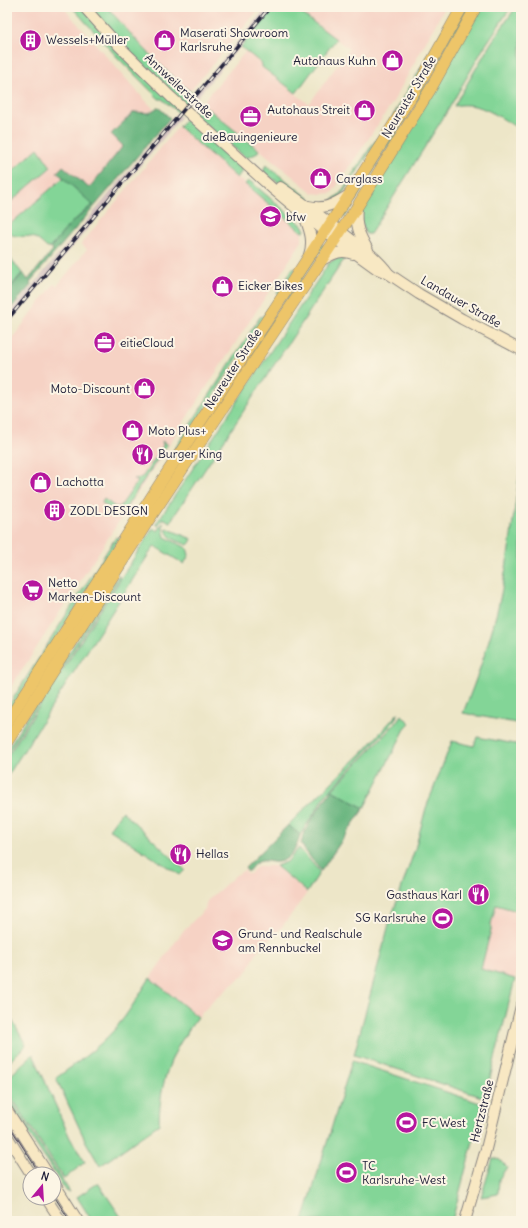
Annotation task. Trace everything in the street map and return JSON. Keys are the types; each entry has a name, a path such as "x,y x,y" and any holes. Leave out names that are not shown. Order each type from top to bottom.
{"main road":[{"name":"Neureuter Straße","path":"7,722 160,482 308,256 350,195 418,86 462,7"},
{"name":"Neureuter Straße","path":"7,742 152,515 357,207 430,90 476,7"}],"street":[{"name":"Annweilerstraße","path":"84,7 119,46 171,97 274,190 306,210 338,235"},
{"path":"308,256 311,249 311,235 306,210 329,206 350,195"},
{"path":"357,207 356,218 358,230 370,254"},
{"name":"Landauer Straße","path":"338,235 370,254 382,264 389,274"},
{"name":"Landauer Straße","path":"338,235 357,255 377,269 389,274 445,310 521,350"},
{"path":"321,260 333,253 342,251 357,255"},
{"name":"Hertzstraße","path":"466,1221 490,1136 521,1006"},
{"path":"7,1110 43,1166"},
{"path":"7,1136 26,1166"},
{"path":"62,1196 78,1221"},
{"path":"51,1206 61,1221"}],"shaded area":[{"path":"7,7 63,7 154,109 111,134 124,146 89,188 57,172 63,178 7,227"},
{"path":"108,7 261,7 190,91 172,76 135,38"},
{"path":"267,7 273,7 191,104 188,101"},
{"path":"294,7 445,7 393,102 332,193 313,193 202,103 246,51 261,64 261,67 309,104 349,49"},
{"path":"176,114 181,117 7,325 7,316"},
{"path":"178,127 302,233 302,241 7,693 7,345 54,284 57,286 87,249 81,244"},
{"name":"Grund- und Realschule am Rennbuckel","path":"260,866 275,866 307,893 281,928 258,951 246,973 214,1000 198,1017 150,978 183,931 205,909 207,901 236,875 245,870 246,873 250,874 254,869"},
{"path":"496,905 521,912 521,948 515,979 481,969"},
{"path":"7,1119 37,1166 30,1166 7,1129"}],"green space":[{"path":"72,7 81,7 181,111 179,113 162,99 159,99 118,58"},
{"path":"89,7 107,7 159,63 193,94 184,105 159,82"},
{"path":"274,7 293,7 336,39 296,93 262,67 262,64 241,47"},
{"path":"456,7 458,7 420,76 388,125"},
{"path":"466,7 472,7 444,57 345,217 343,216 382,155 393,132"},
{"path":"480,7 511,7 483,49 448,110 372,231 370,234 366,234 362,224 360,225 360,211"},
{"path":"516,7 521,7 521,130 489,111 481,108 463,105 454,106 491,43"},
{"path":"201,103 259,150 256,154 246,158 192,113"},
{"path":"158,107 170,118 30,282 31,285 7,313 7,292 23,273 28,280 53,250 51,247 70,224 93,205 57,172 63,166 89,188 123,146 111,134 134,112 149,113"},
{"path":"187,117 241,163 242,171 237,178 179,127"},
{"path":"385,129 340,197 331,201 340,194 372,145"},
{"path":"38,148 51,167 7,205 7,176"},
{"path":"266,165 310,199 311,204 264,173"},
{"path":"63,178 93,204 70,224 51,247 47,248 35,238 16,236 7,231 7,227"},
{"path":"248,181 303,226 305,231 302,232 245,184"},
{"path":"322,244 324,245 219,408 144,515"},
{"path":"7,254 22,273 7,291"},
{"path":"337,258 345,258 170,522 163,518 158,526 156,524 329,263"},
{"path":"293,268 296,269 167,467 174,450 260,317 263,316 278,295 277,293"},
{"path":"162,441 167,445 123,512 116,512 103,504 102,502 104,499 115,507 120,507 138,481 134,479 143,476 162,448"},
{"path":"521,463 521,724 463,713 484,657 500,599"},
{"path":"163,523 165,537 187,548 189,555 184,564 154,546 7,777 7,757 153,528 158,531"},
{"path":"166,528 192,539 190,543 188,545 174,539 168,535"},
{"path":"116,537 120,538 7,715 7,708"},
{"path":"118,576 120,577 7,754 7,749"},
{"path":"398,713 390,726 326,795 300,835 288,825 365,750"},
{"path":"401,715 410,723 406,727 364,808 332,790 395,724"},
{"name":"SG Karlsruhe","path":"477,737 521,745 521,912 496,905 481,969 515,979 485,1098 354,1055 389,924 415,849 426,808 452,741 474,746"},
{"path":"332,790 364,808 321,871 301,844 310,822"},
{"path":"122,811 185,870 180,875 109,829"},
{"path":"288,825 300,835 290,856 278,862 265,861 256,863 248,872 245,868"},
{"path":"299,848 320,872 307,892 276,866 287,862"},
{"path":"150,978 198,1017 174,1054 169,1067 162,1093 159,1124 100,1166 86,1142 56,1078 94,1049 115,1029 129,1011"},
{"path":"7,1011 26,1045 7,1064"},
{"path":"33,1054 70,1138 85,1162 64,1179 62,1176 62,1166 56,1166 7,1090 7,1079"},
{"name":"FC West","path":"352,1061 483,1104 452,1221 303,1221"},
{"path":"7,1093 53,1166 50,1166 7,1100"},
{"path":"493,1158 500,1160 507,1167 499,1179 498,1194 481,1197"},
{"path":"62,1179 70,1192 66,1191 62,1185"},
{"path":"98,1183 124,1221 92,1221 77,1197"}],"tram line":[{"path":"7,1122 35,1166"},
{"path":"60,1206 70,1221"}],"railway":[{"path":"7,320 270,7"}],"place":[{"name":"Wessels+Müller","path":"31,40"},
{"name":"Maserati Showroom Karlsruhe","path":"164,40"},
{"name":"Autohaus Kuhn","path":"392,61"},
{"name":"Autohaus Streit","path":"365,110"},
{"name":"dieBauingenieure","path":"250,116"},
{"name":"Carglass","path":"320,179"},
{"name":"bfw","path":"270,217"},
{"name":"Eicker Bikes","path":"223,286"},
{"name":"eitieCloud","path":"104,343"},
{"name":"Moto-Discount","path":"145,389"},
{"name":"Moto Plus+","path":"132,431"},
{"name":"Burger King","path":"143,454"},
{"name":"Lachotta","path":"41,482"},
{"name":"ZODL DESIGN","path":"54,511"},
{"name":"Netto Marken-Discount","path":"32,590"},
{"name":"Hellas","path":"180,854"},
{"name":"Gasthaus Karl","path":"478,895"},
{"name":"SG Karlsruhe","path":"442,918"},
{"name":"Grund- und Realschule am Rennbuckel","path":"222,941"},
{"name":"FC West","path":"406,1123"},
{"name":"TC Karlsruhe-West","path":"346,1173"}]}
